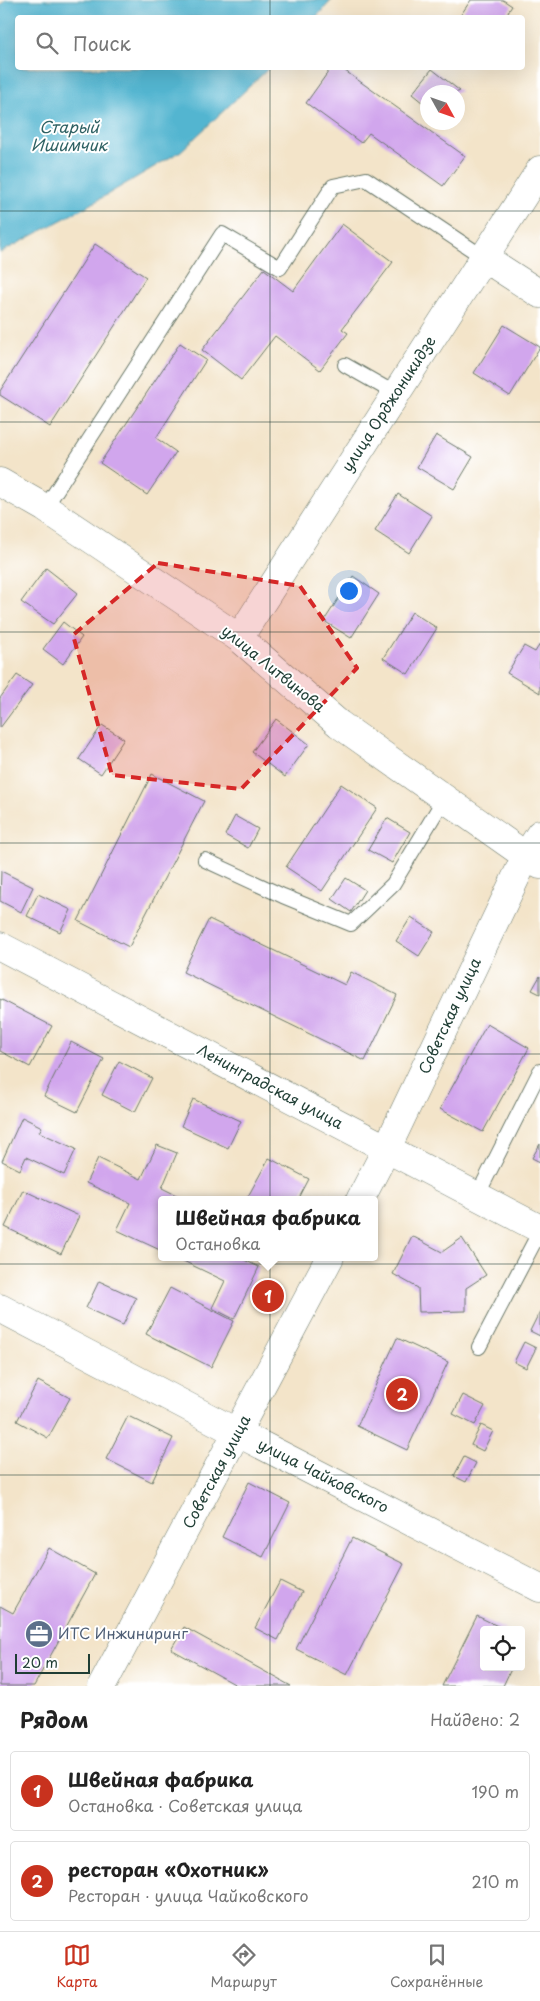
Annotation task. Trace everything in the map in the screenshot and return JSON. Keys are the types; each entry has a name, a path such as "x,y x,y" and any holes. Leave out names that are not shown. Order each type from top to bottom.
{"main road":[{"name":"улица Орджоникидзе","path":"239,638 540,170"},
{"path":"484,257 540,294"},
{"name":"улица Литвинова","path":"0,482 45,508 239,638 339,724 444,799 535,851"},
{"name":"Советская улица","path":"362,1196 535,851"},
{"name":"Ленинградская улица","path":"0,946 540,1230"},
{"name":"Советская улица","path":"102,1686 328,1261"},
{"name":"улица Чайковского","path":"0,1308 540,1588"}],"lane":[{"path":"45,508 222,234 280,268 333,186 366,178 484,257"},
{"path":"344,365 396,394"},
{"path":"205,860 283,896 351,924 393,884 444,799"},
{"path":"477,1196 540,1071"},
{"path":"479,1347 540,1230"}],"highlighted area":[{"path":"158,563 300,586 357,668 241,789 112,775 73,635"}],"water":[{"name":"Старый Ишимчик","path":"6,0 332,0 318,15 15,15 15,70 267,70 181,151 93,203 0,253 0,5"}],"building":[{"path":"471,0 503,0 512,6 506,15 461,15"},
{"path":"330,70 344,70 420,124 420,130 428,130 465,156 443,186 369,133 361,143 306,103"},
{"path":"431,70 452,85 420,85 420,100 412,94"},
{"path":"342,224 393,262 342,329 348,333 320,370 275,336 241,380 202,350 264,269 293,291"},
{"path":"95,244 146,277 50,427 0,395 0,391"},
{"path":"504,325 540,347 510,396 474,373"},
{"path":"180,343 206,360 156,438 176,452 147,495 100,463"},
{"path":"436,435 473,457 454,489 417,467"},
{"path":"398,494 432,516 409,553 375,531"},
{"path":"46,568 78,593 53,624 21,602"},
{"path":"353,576 379,594 351,638 324,621"},
{"path":"412,612 437,628 408,674 383,658"},
{"path":"63,622 82,637 63,664 43,649"},
{"path":"540,644 540,693 507,673 524,646 535,652"},
{"path":"17,675 32,685 0,728 0,698"},
{"path":"276,719 309,744 285,777 252,752"},
{"path":"102,725 124,739 101,774 79,759"},
{"path":"152,774 204,801 129,947 78,921"},
{"path":"341,784 377,808 322,891 286,867"},
{"path":"235,816 258,829 248,848 225,835"},
{"path":"387,818 410,832 392,863 368,850"},
{"path":"1,871 33,887 21,912 0,901"},
{"path":"346,878 365,890 351,912 332,899"},
{"path":"38,894 71,910 60,932 27,916"},
{"path":"411,917 434,932 419,956 396,941"},
{"path":"209,919 345,985 351,972 397,995 365,1061 183,972"},
{"path":"540,976 540,994 532,990"},
{"path":"0,999 52,1026 30,1067 0,1051"},
{"path":"487,1024 529,1048 483,1132 440,1109"},
{"path":"71,1042 104,1059 77,1112 44,1096"},
{"path":"119,1061 152,1078 135,1112 102,1095"},
{"path":"193,1099 241,1121 228,1148 181,1126"},
{"path":"22,1117 42,1127 39,1132 76,1149 64,1175 26,1157 20,1170 2,1161"},
{"path":"540,1144 540,1162 532,1158"},
{"path":"157,1145 177,1153 162,1188 178,1196 158,1196 158,1249 117,1230 130,1203 86,1183 98,1158 141,1179"},
{"path":"269,1158 309,1179 300,1196 248,1196"},
{"path":"23,1190 79,1216 61,1254 5,1227"},
{"path":"412,1236 442,1252 462,1238 486,1275 466,1288 466,1311 419,1312 418,1288 393,1274"},
{"path":"183,1261 246,1261 259,1267 234,1319 212,1308 225,1281"},
{"path":"99,1281 136,1298 123,1325 86,1308"},
{"path":"170,1288 234,1321 211,1367 146,1334"},
{"path":"540,1311 540,1336 530,1331"},
{"path":"397,1338 448,1362 407,1450 357,1426"},
{"path":"524,1342 536,1348 526,1368 514,1362"},
{"path":"38,1381 70,1398 48,1438 17,1421"},
{"path":"463,1395 485,1406 475,1425 453,1414"},
{"path":"128,1416 173,1438 152,1482 106,1459"},
{"path":"481,1425 493,1431 483,1451 471,1445"},
{"path":"464,1457 476,1463 466,1482 454,1476"},
{"path":"249,1482 290,1503 263,1557 222,1537"},
{"path":"352,1538 404,1564 347,1675 296,1649"},
{"path":"49,1548 95,1574 34,1686 0,1686 0,1606 13,1613"},
{"path":"280,1581 302,1592 278,1640 255,1628"},
{"path":"477,1616 498,1626 480,1626 480,1671 510,1671 503,1686 442,1686"},
{"path":"184,1627 291,1686 238,1686 171,1649"}],"place":[{"name":"Швейная фабрика","path":"268,1296"},
{"name":"ресторан «Охотник»","path":"402,1394"},
{"name":"ИТС Инжиниринг","path":"39,1634"}]}
